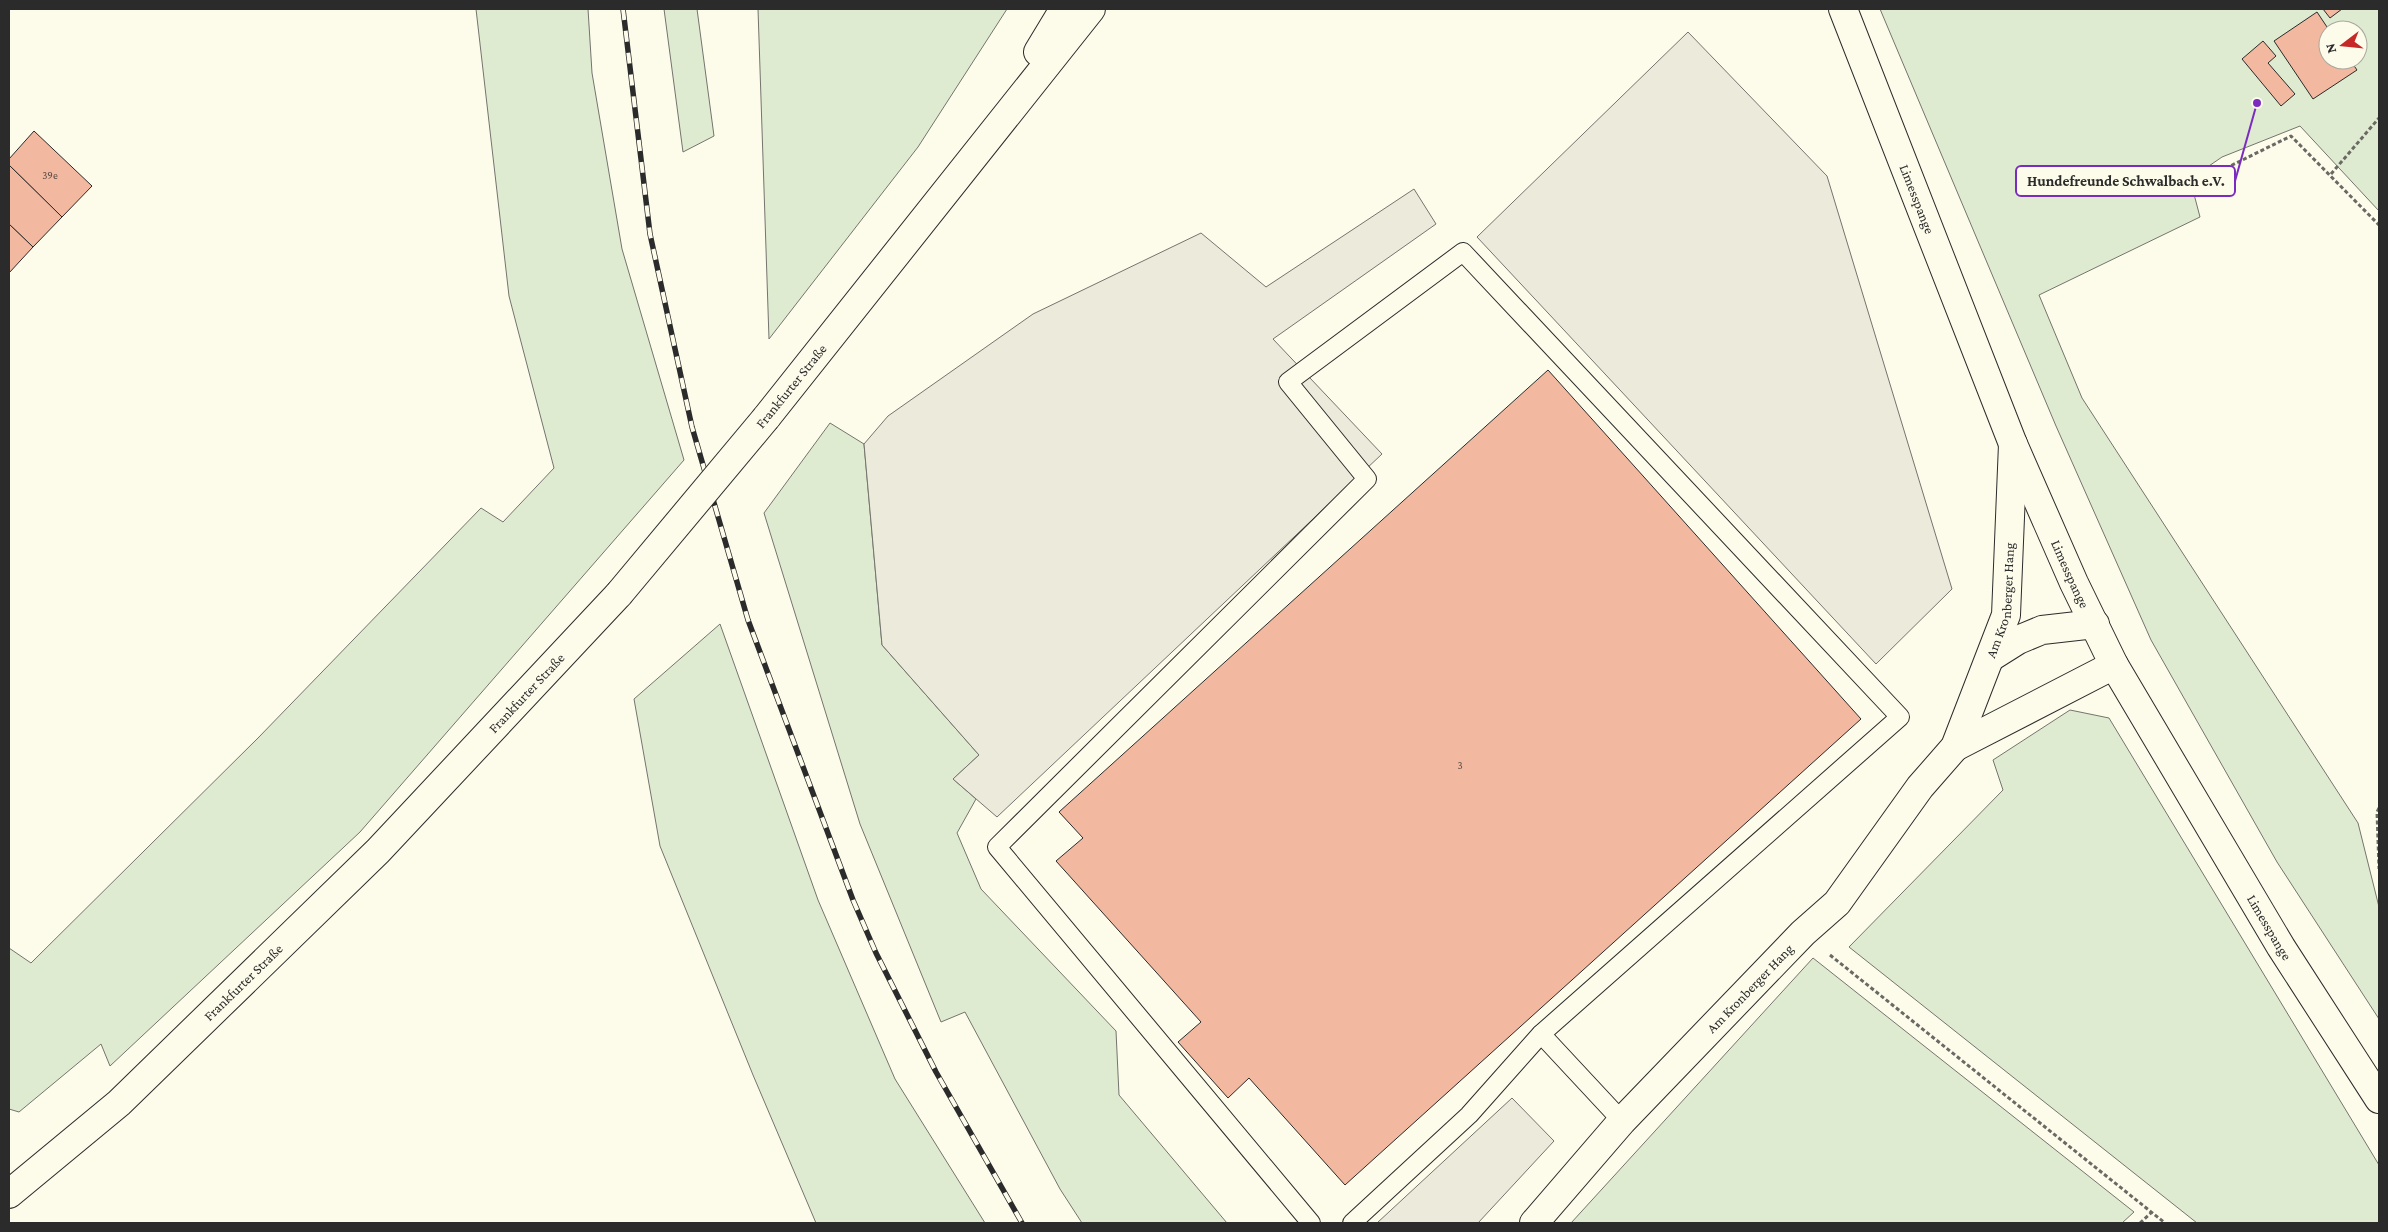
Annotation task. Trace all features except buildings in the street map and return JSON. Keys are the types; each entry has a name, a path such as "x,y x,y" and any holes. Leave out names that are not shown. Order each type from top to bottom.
{"main road":[{"path":"988,138 1064,9"},
{"path":"988,138 1091,9"},
{"name":"Limesspange","path":"1843,9 2013,444 2114,665 2282,947 2379,1099"},
{"name":"Frankfurter Straße","path":"9,1194 119,1104 378,851 619,594 766,418 988,138"},
{"name":"Am Kronberger Hang","path":"1534,1223 1622,1121 1803,933 1837,903 1920,787 1955,747 2006,615 2013,444"},
{"path":"1991,657 2018,640 2042,630 2095,624"},
{"name":"Am Kronberger Hang","path":"1955,747 2114,665"}],"lane":[{"path":"1311,1223 997,847 1367,479 1288,382 1463,252 1900,717 1541,1034 1469,1115 1352,1223"},
{"path":"1541,1034 1622,1121"}],"path":[{"path":"2331,174 2379,118"},
{"path":"2208,177 2291,136 2331,174 2379,225"},
{"path":"2379,808 2377,812 2379,870"},
{"path":"1803,933 2165,1223"},
{"path":"2140,1223 2152,1212"}],"green space":[{"path":"476,9 588,9 592,73 622,249 684,460 360,832 110,1066 101,1044 19,1112 9,1109 9,948 31,963 258,738 481,508 503,522 554,468 509,296"},
{"path":"664,9 697,9 714,136 683,152"},
{"path":"758,9 1007,9 918,147 769,339"},
{"path":"1880,9 2379,9 2379,211 2300,126 2222,157 2190,179 2200,217 2039,295 2082,398 2358,823 2379,907 2379,1019 2277,862 2151,640 2056,426"},
{"path":"830,423 864,444 882,645 979,755 953,779 976,799 957,833 981,889 1116,1031 1119,1095 1227,1223 1082,1223 1060,1189 965,1012 941,1022 860,824 764,513"},
{"path":"720,624 818,900 895,1079 985,1223 816,1223 753,1075 660,846 634,699"},
{"path":"2070,710 2109,718 2379,1165 2379,1223 2197,1223 1849,947 2003,790 1993,760"},
{"path":"1813,958 2134,1212 2122,1223 1571,1223"}],"shaded area":[{"path":"1688,32 1827,176 1952,589 1876,664 1477,237"},
{"path":"1414,189 1436,224 1273,339 1382,454 997,817 953,779 979,755 882,645 864,444 888,416 1033,314 1201,233 1266,287"},
{"path":"1512,1098 1554,1141 1478,1223 1377,1223"}],"railway":[{"path":"623,9 650,234 692,427 748,620 853,900 876,953 936,1072 1022,1223"}],"place":[{"name":"Hundefreunde Schwalbach e.V.","path":"2257,103"}]}
